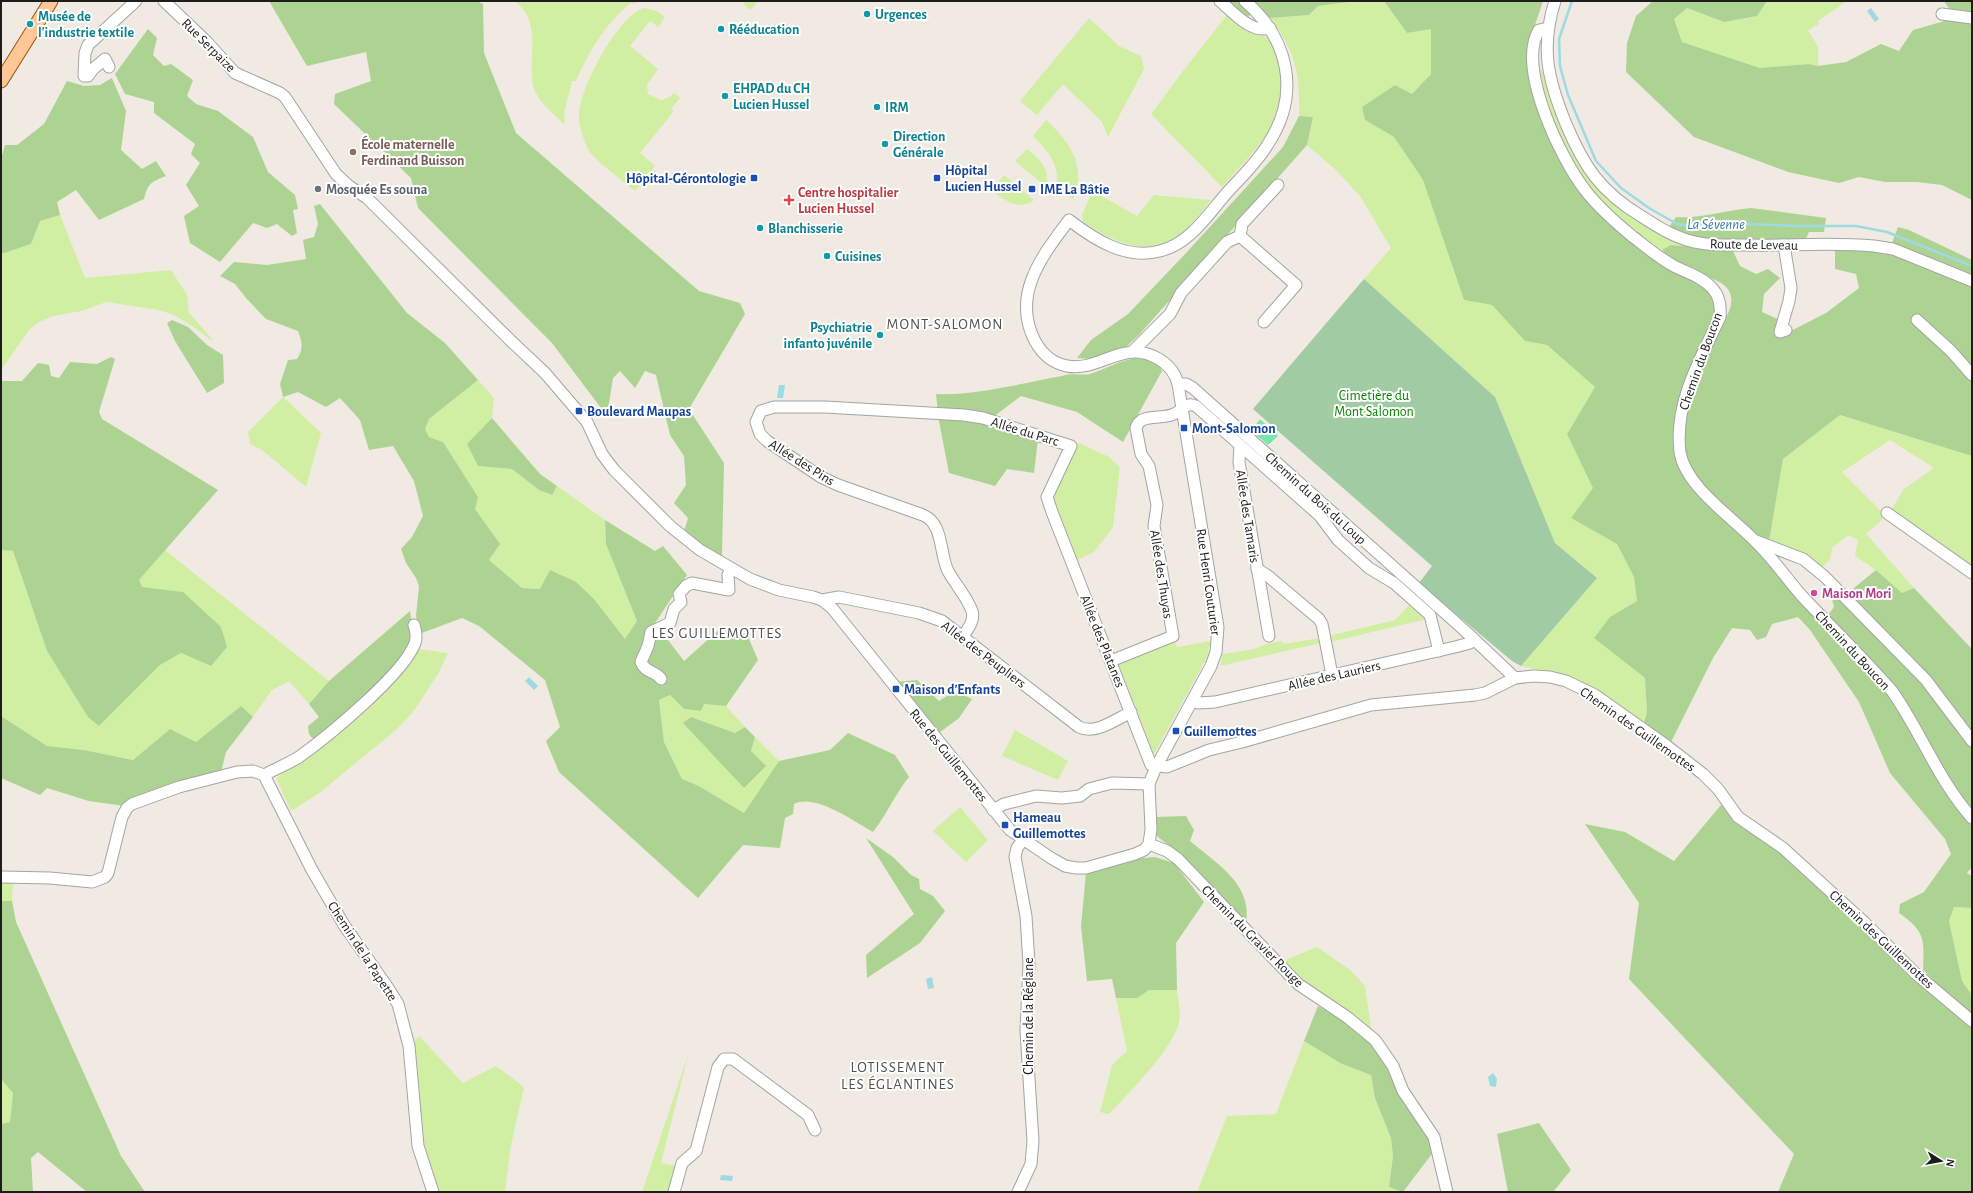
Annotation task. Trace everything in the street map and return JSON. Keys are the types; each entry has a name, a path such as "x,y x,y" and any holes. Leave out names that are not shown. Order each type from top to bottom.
{"main road":[{"path":"1,81 51,1"}],"street":[{"path":"109,67 105,59 93,69 88,76 84,76 86,50 96,36 136,1"},
{"name":"Rue Serpaize","path":"164,1 206,41 236,73 280,93 285,97 336,174 349,186 367,198 545,373 587,422 600,450 614,470 670,526"},
{"path":"1220,1 1252,26 1265,30 1270,28"},
{"path":"1178,384 1174,372 1152,356 1132,352 1090,366 1067,366 1047,357 1032,335 1026,316 1026,303 1029,286 1050,247 1069,220 1108,245 1128,252 1144,253 1160,251 1180,244 1202,223 1268,145 1278,128 1284,113 1287,85 1284,58 1270,28 1245,1"},
{"name":"Route de Leveau","path":"1555,1 1548,28 1548,68 1562,113 1582,160 1597,181 1634,212 1659,227 1686,240 1710,244 1864,245 1883,247 1909,255 1972,281"},
{"path":"1942,14 1972,18"},
{"name":"Chemin du Boucon","path":"1548,28 1539,30 1534,43 1533,57 1537,91 1544,111 1569,166 1584,189 1605,212 1658,256 1713,288 1718,297 1721,307 1720,317 1689,384 1680,414 1680,454 1685,467 1692,478 1714,502 1756,541 1784,571 1804,597 1892,691 1902,705 1949,788 1972,818"},
{"path":"1240,236 1242,224 1278,185"},
{"path":"1132,352 1170,314 1181,293 1227,242 1240,236"},
{"path":"1240,236 1296,285 1264,322"},
{"path":"1784,245 1791,288 1790,301 1780,332 1786,330"},
{"path":"1917,320 1951,351 1972,375"},
{"name":"Rue Henri Couturier","path":"1156,767 1211,666 1216,652 1218,627 1178,384"},
{"name":"Chemin du Bois du Loup","path":"1178,384 1186,384 1193,388 1473,638 1515,678"},
{"path":"1181,409 1188,405 1196,406 1320,516 1338,540 1369,568 1394,583 1430,615 1439,651"},
{"name":"Allée des Pins","path":"930,413 825,407 774,407 761,411 756,422 760,434 767,441 821,477 838,485 923,515 933,521 936,526 943,558 972,611 971,624 963,636"},
{"name":"Allée des Thuyas","path":"1111,661 1173,636 1154,526 1157,505 1150,466 1141,454 1136,428 1143,420 1176,414 1181,409"},
{"name":"Allée du Parc","path":"930,413 964,415 983,418 1071,446 1048,497 1052,512"},
{"name":"Allée des Tamaris","path":"1240,445 1239,462 1257,569 1268,576 1322,624 1332,675"},
{"name":"Allée des Platanes","path":"1052,512 1151,765 1156,767"},
{"path":"1887,513 1972,573"},
{"name":"Rue des Guillemottes","path":"670,526 700,550 730,569 762,585 822,600 837,614 993,810 1010,830 1022,840 1065,866 1076,868 1086,868 1135,854 1144,850 1149,844"},
{"path":"1756,541 1803,559 1829,581 1926,680 1972,741"},
{"path":"661,679 657,675 645,670 641,662 648,646 651,632 670,623 674,609 681,602 679,594 686,586 692,583 729,590 728,575 730,569"},
{"path":"1257,569 1268,636"},
{"name":"Allée des Peupliers","path":"822,600 839,597 919,613 942,621 1078,727 1085,730 1096,729 1131,712"},
{"path":"1,877 50,878 92,882 100,881 106,878 122,817 127,808 132,804 179,787 237,772 247,770 262,774 299,757 339,726 377,691 395,671 415,644 416,638 414,625"},
{"name":"Allée des Lauriers","path":"1192,701 1198,703 1215,702 1439,651 1470,643 1473,638"},
{"name":"Chemin des Guillemottes","path":"1156,767 1167,767 1209,750 1371,705 1475,695 1485,693 1515,678 1534,676 1550,677 1566,681 1595,695 1667,746 1710,780 1738,817 1789,853 1865,923 1915,973 1972,1021"},
{"path":"1149,844 1151,829 1149,784 1156,767"},
{"name":"Chemin de la Papette","path":"262,774 312,870 344,925 398,1004 409,1046 418,1146 433,1192"},
{"path":"993,810 1004,804 1036,796 1062,798 1080,796 1089,789 1112,783 1149,784"},
{"name":"Chemin de la Réglane","path":"1018,1192 1031,1164 1033,1141 1026,1031 1029,964 1026,916 1015,857 1017,848 1022,840"},
{"name":"Chemin du Gravier Rouge","path":"1149,844 1167,851 1178,859 1298,984 1347,1017 1376,1040 1393,1066 1402,1091 1434,1137 1447,1192"},
{"path":"674,1192 682,1163 696,1151 718,1067 724,1059 733,1059 808,1115 815,1130"}],"green space":[{"path":"269,1 477,1 483,4 484,53 516,133 699,291 740,303 745,314 689,409 724,463 722,557 703,546 684,532 688,518 674,503 686,485 684,456 670,435 656,375 645,371 635,388 620,371 613,378 607,416 552,343 418,208 411,178 334,104 335,94 371,81 366,52 307,66"},
{"path":"514,1 636,1 635,4 631,3 622,10 606,28 592,49 576,81 572,81 564,113 565,125 544,105 535,91 532,81 532,32 529,20 523,10"},
{"path":"745,1 758,1 751,10 743,4"},
{"path":"1224,1 1238,1 1251,13 1247,19"},
{"path":"1252,1 1357,1 1318,6 1309,15 1270,18"},
{"path":"1357,1 1384,1 1407,33 1431,29 1431,74 1412,94 1395,85 1362,107 1365,120 1394,137 1423,180 1464,300 1492,305 1525,341 1547,345 1595,387 1567,434 1594,488 1571,518 1617,544 1634,577 1637,601 1611,617 1594,638 1645,678 1647,712 1644,724 1576,679 1521,666 1597,578 1555,543 1495,397 1364,279 1391,248 1360,196 1336,170 1307,145 1313,117 1299,116 1299,87 1295,64 1286,42 1270,18 1309,15 1318,6"},
{"path":"1384,1 1543,1 1528,46 1534,94 1540,118 1549,137 1579,190 1706,288 1713,300 1714,307 1711,340 1723,323 1729,311 1731,301 1730,294 1727,288 1721,283 1687,269 1671,260 1662,250 1671,245 1733,251 1740,266 1756,274 1768,269 1780,278 1764,294 1762,312 1780,320 1781,336 1826,313 1859,288 1856,274 1835,269 1835,249 1859,249 1898,255 1972,285 1972,456 1840,415 1783,459 1766,559 1819,617 1828,615 1834,607 1831,595 1835,592 1849,592 1876,570 1902,593 1914,588 1972,649 1972,867 1967,873 1972,876 1972,908 1954,907 1949,921 1962,981 1972,995 1972,1018 1923,970 1922,937 1919,931 1899,913 1900,904 1924,892 1951,854 1945,839 1890,773 1859,702 1810,630 1798,617 1772,624 1766,637 1757,640 1750,630 1732,628 1713,658 1670,744 1644,724 1647,712 1645,678 1594,638 1610,617 1637,601 1634,577 1617,544 1571,518 1593,488 1567,434 1595,387 1547,345 1525,341 1492,305 1464,300 1423,180 1394,137 1365,120 1362,107 1395,85 1412,94 1431,74 1431,29 1407,33"},
{"path":"1653,1 1767,1 1757,16 1724,22 1687,8 1674,19 1682,42 1760,68 1809,64 1818,66 1846,62 1881,44 1899,51 1913,30 1948,20 1972,22 1972,200 1942,185 1917,182 1885,182 1859,177 1839,183 1788,172 1694,137 1626,72 1627,43 1636,16"},
{"path":"1767,1 1847,1 1818,21 1819,24 1808,30 1818,47 1818,66 1809,64 1760,68 1682,42 1674,19 1687,8 1724,22 1757,16"},
{"path":"1944,1 1972,1 1972,14 1950,10"},
{"path":"645,8 657,11 665,17 658,27 650,21 630,46 658,69 647,85 648,94 661,100 670,97 674,93 680,98 671,109 674,111 640,153 655,166 635,191 603,165 589,151 582,134 579,116 585,89 602,54 624,23 635,13"},
{"path":"1227,15 1241,28 1264,36 1270,41 1279,62 1282,86 1278,110 1269,131 1253,152 1222,187 1151,114"},
{"path":"1089,18 1119,46 1141,56 1144,69 1108,137 1102,122 1063,84 1037,115 1020,101"},
{"path":"148,29 157,38 153,55 164,66 171,64 193,80 187,96 196,104 218,111 253,137 268,172 295,195 298,209 293,210 297,233 292,236 277,224 267,228 253,223 220,262 190,243 184,216 199,206 186,185 200,163 191,154 195,144 154,113 154,102 125,94 115,74"},
{"path":"1542,70 1554,111 1584,171 1595,186 1630,216 1668,237 1690,247 1671,245 1662,250 1656,249 1612,215 1587,188 1548,115 1538,71"},
{"path":"112,78 126,111 121,150 142,169 156,161 166,176 149,186 144,199 99,220 76,190 57,202 60,215 40,221 31,244 1,254 1,159 5,145 17,145 44,124 67,81 84,86 100,85"},
{"path":"1299,116 1313,117 1307,145 1139,335 1125,348 1093,359 1077,358 1091,340 1128,314 1186,253 1283,147"},
{"path":"1046,120 1062,137 1074,155 1078,176 1077,187 1073,199 1057,190 1057,173 1055,166 1049,154 1033,136"},
{"path":"1027,149 1043,165 1047,175 1046,187 1015,161"},
{"path":"1004,175 1034,200 1022,205 1011,203 991,190"},
{"path":"1092,191 1137,216 1154,195 1211,200 1182,233 1170,241 1158,246 1145,247 1132,245 1106,236 1083,222 1082,215"},
{"path":"320,204 407,313 445,343 478,380 429,419 425,429 429,437 443,442 478,497 475,509 500,544 489,560 522,588 540,589 550,570 576,582 594,599 625,639 637,621 606,544 605,520 655,551 663,546 687,575 655,623 684,661 721,628 749,639 758,660 726,706 704,704 701,711 684,709 670,695 659,700 664,742 682,779 699,786 744,813 779,761 830,750 848,733 895,755 909,777 899,790 873,832 835,810 823,805 813,802 794,804 793,814 785,818 780,848 743,845 698,898 559,772 546,741 560,727 545,680 479,626 462,618 419,634 416,616 419,586 416,578 406,563 401,549 412,537 423,516 414,481 393,446 369,450 360,420 340,398 326,407 298,392 283,397 280,384 288,360 297,359 301,348 298,331 266,319 235,284 220,276 234,262 267,265 306,259 303,240 314,237 318,224 314,206"},
{"path":"1751,208 1826,218 1824,232 1809,232 1806,239 1704,239 1685,234 1669,227 1676,217 1704,216"},
{"path":"60,215 85,278 171,270 187,295 189,313 213,340 212,341 174,315 159,310 106,302 82,311 53,316 39,322 29,330 1,370 1,254 31,244 40,221"},
{"path":"1898,227 1909,230 1972,260 1972,275 1892,243"},
{"name":"Cimetière du Mont Salomon","path":"1364,279 1495,397 1555,543 1597,578 1521,666 1512,661 1419,583 1432,566 1253,409"},
{"path":"172,320 188,327 207,345 223,355 224,383 207,393 175,341 167,323"},
{"path":"111,357 115,359 99,412 102,419 218,490 139,580 142,587 183,592 221,627 227,647 211,666 181,653 160,665 99,726 88,717 47,651 13,551 1,550 1,381 22,381 38,363 49,365 51,376 59,378 70,362 97,364"},
{"path":"1137,358 1155,363 1162,371 1123,442 1077,412 1021,396 984,424 1038,439 1034,473 1007,469 995,486 949,473 939,421 936,394 982,391 1068,374 1090,374"},
{"path":"478,380 494,398 492,418 468,444 478,466 512,469 539,490 551,495 557,486 605,520 606,544 637,621 625,639 594,599 540,589 522,588 489,560 499,544 475,509 443,442 429,437 425,429 429,419"},
{"path":"283,397 321,433 306,487 262,450 250,444 248,432"},
{"path":"1840,415 1972,456 1972,571 1889,513 1904,489 1934,468 1890,440 1842,472 1886,516 1866,534 1914,588 1902,593 1876,570 1855,556 1858,540 1848,535 1832,548 1830,560 1820,569 1769,541 1783,459"},
{"path":"492,418 540,474 557,486 552,495 539,490 512,469 478,466 467,444"},
{"path":"1259,420 1261,420 1278,436 1268,445 1252,431"},
{"path":"1079,443 1109,457 1120,467 1113,527 1094,552 1077,560 1051,496"},
{"path":"1,550 13,551 47,651 99,726 160,665 181,653 211,666 183,592 142,588 139,580 165,550 329,681 309,704 289,681 272,690 253,717 241,706 196,742 170,729 133,760 84,750 47,746 1,716"},
{"path":"1411,603 1427,619 1330,642 1328,636 1395,620"},
{"path":"410,611 413,635 411,642 382,682 320,738 312,738 309,734 308,726 319,717 309,704 329,681"},
{"path":"1320,638 1321,643 1220,666 1223,654 1254,649 1266,644 1282,641 1283,644"},
{"path":"1175,641 1177,647 1211,641 1206,659 1154,754 1118,663"},
{"path":"418,649 448,653 438,674 413,712 396,730 318,794 291,811 276,778 305,757"},
{"path":"917,680 939,701 955,691 972,699 959,718 939,733 896,682"},
{"path":"670,695 684,709 701,711 703,704 726,706 745,727 735,733 691,717 751,751 755,737 779,761 744,813 699,786 682,779 664,742 659,700"},
{"path":"241,706 253,717 226,752 221,772 124,806 89,801 47,788 40,795 1,778 1,716 47,746 84,750 133,760 170,729 196,742"},
{"path":"691,717 735,733 745,727 755,737 751,751 766,766 744,788 683,723"},
{"path":"1015,730 1068,761 1058,780 1002,756"},
{"path":"1721,805 1750,830 1783,851 1972,1029 1972,1192 1778,1192 1794,1154 1629,979 1639,903 1585,824 1625,832 1674,861"},
{"path":"960,807 988,840 966,862 933,831"},
{"path":"1186,816 1194,830 1190,841 1231,876 1238,886 1244,897 1247,910 1246,924 1177,852 1158,837 1155,831 1155,817"},
{"path":"866,838 893,857 911,875 919,879 920,889 933,896 945,911 920,943 867,978 866,955 914,914"},
{"path":"1155,857 1174,863 1204,902 1176,943 1177,990 1149,990 1137,998 1116,998 1112,979 1087,981 1081,926 1086,873 1143,858"},
{"path":"1,881 13,882 12,901 1,901"},
{"path":"1,901 12,901 16,922 121,1156 145,1192 87,1192 38,1152 31,1158 33,1192 1,1192 1,1124 10,1122 13,1093 1,1079"},
{"path":"1954,907 1972,908 1972,995 1962,981 1949,921"},
{"path":"1317,947 1350,970 1365,986 1371,1028 1312,989 1283,961"},
{"path":"1149,990 1177,990 1180,1014 1176,1031 1150,1070 1127,1095 1109,1114 1100,1112 1112,1065 1127,1051 1116,998 1137,998"},
{"path":"1318,1006 1353,1026 1365,1036 1387,1065 1437,1147 1403,1192 1389,1187 1393,1156 1391,1138 1375,1098 1371,1075 1342,1064 1304,1041"},
{"path":"419,1036 463,1083 496,1066 524,1087 511,1145 505,1192 436,1192 424,1162 413,1043"},
{"path":"1304,1041 1342,1064 1371,1075 1375,1098 1391,1138 1393,1156 1389,1186 1401,1192 1197,1192 1227,1116 1276,1114"},
{"path":"689,1052 661,1163 676,1166 668,1192 642,1192"},
{"path":"1,1079 13,1093 10,1122 1,1124"},
{"path":"1539,1123 1571,1170 1553,1192 1508,1192 1497,1134"}],"water":[{"path":"1871,8 1879,19 1875,22 1867,11"},
{"path":"779,385 785,385 783,398 777,398"},
{"path":"529,677 538,686 534,690 525,681"},
{"path":"932,977 934,988 928,989 926,979"},
{"path":"1493,1073 1497,1079 1496,1087 1490,1086 1488,1077"},
{"path":"721,1175 733,1176 732,1181 720,1180"}],"waterway":[{"name":"La Sévenne","path":"1572,1 1559,39 1560,66 1568,95 1596,161 1621,188 1649,208 1677,224 1688,226 1748,224 1856,226 1887,232 1972,266"}],"place":[{"name":"Urgences","path":"867,14"},
{"name":"Musée de l'industrie textile","path":"30,24"},
{"name":"Rééducation","path":"721,29"},
{"name":"EHPAD du CH Lucien Hussel","path":"725,96"},
{"name":"IRM","path":"877,107"},
{"name":"Direction Générale","path":"885,144"},
{"name":"École maternelle Ferdinand Buisson","path":"353,152"},
{"name":"Hôpital-Gérontologie","path":"754,178"},
{"name":"Hôpital Lucien Hussel","path":"937,178"},
{"name":"Mosquée Es souna","path":"318,189"},
{"name":"IME La Bâtie","path":"1032,189"},
{"name":"Centre hospitalier Lucien Hussel","path":"789,200"},
{"name":"Blanchisserie","path":"760,228"},
{"name":"Cuisines","path":"827,256"},
{"name":"Psychiatrie infanto juvénile","path":"880,335"},
{"name":"Boulevard Maupas","path":"579,411"},
{"name":"Mont-Salomon","path":"1184,428"},
{"name":"Maison Mori","path":"1814,593"},
{"name":"Maison d’Enfants","path":"896,689"},
{"name":"Guillemottes","path":"1176,731"},
{"name":"Hameau Guillemottes","path":"1005,825"}],"district":[{"name":"MONT-SALOMON","path":"945,324"},
{"name":"LES GUILLEMOTTES","path":"717,633"},
{"name":"LOTISSEMENT LES ÉGLANTINES","path":"898,1076"}]}
